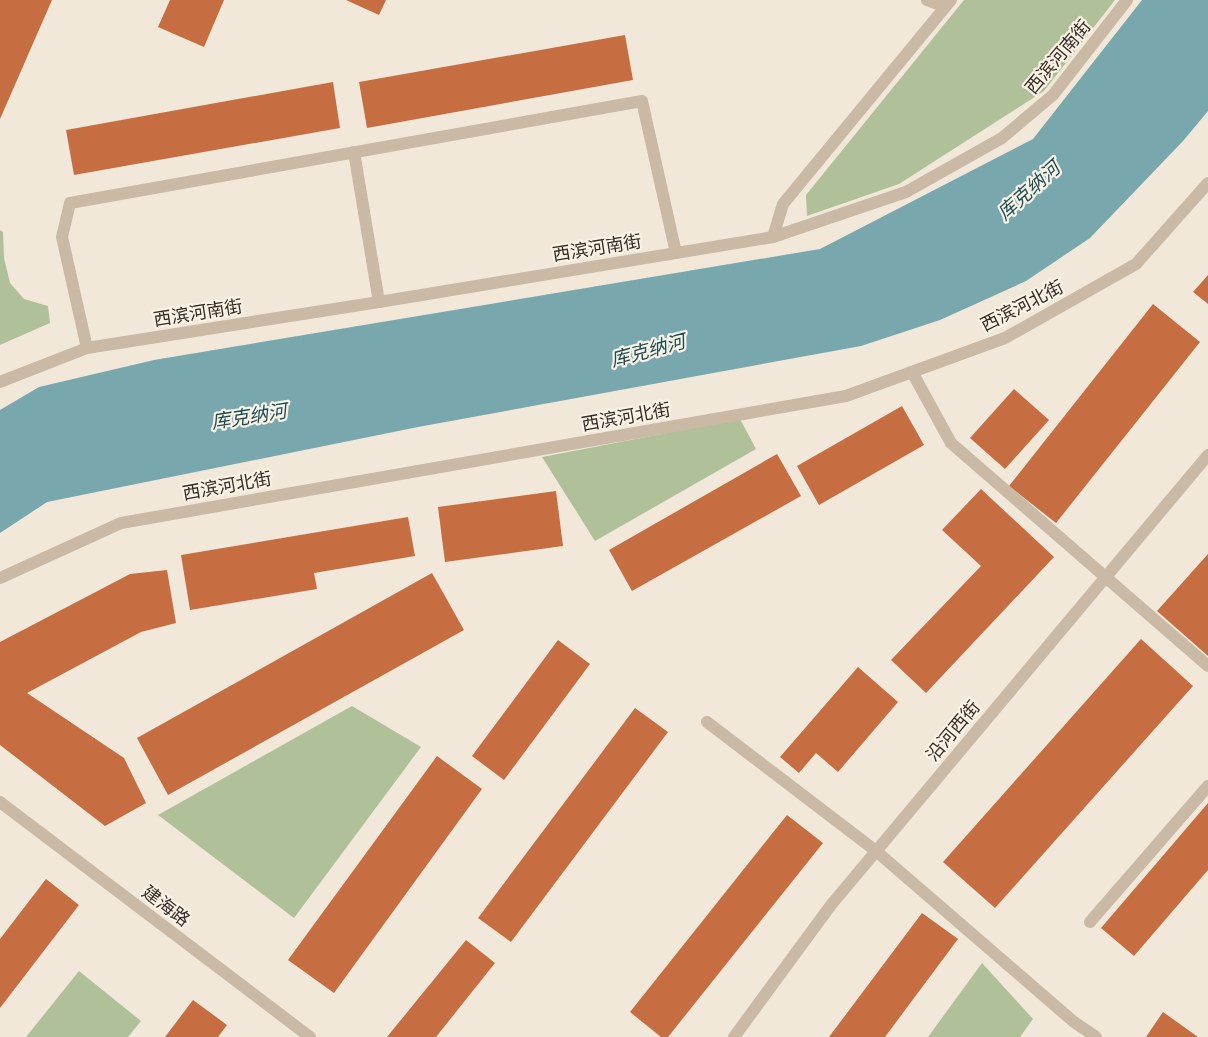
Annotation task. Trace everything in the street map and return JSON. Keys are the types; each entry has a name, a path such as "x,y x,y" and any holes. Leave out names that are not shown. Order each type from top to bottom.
{"street":[{"path":"773,237 783,204 948,4 927,0"},
{"name":"西滨河南街","path":"0,382 87,348 773,237 906,192 1002,138 1053,95 1127,0"},
{"path":"87,348 62,237 70,203 642,101 676,253"},
{"path":"354,152 379,302"},
{"name":"西滨河北街","path":"0,578 121,523 846,396 1005,338 1136,264 1208,183"},
{"path":"912,372 951,443 1208,666"},
{"name":"沿河西街","path":"734,1037 831,905 1208,455"},
{"path":"707,722 876,851 1074,1022 1096,1037"},
{"path":"1090,922 1208,786"},
{"name":"建海路","path":"0,802 310,1037"}],"green space":[{"path":"964,0 1115,0 1044,91 899,184 807,216 806,195"},
{"path":"0,230 3,232 4,258 10,283 24,299 48,306 50,323 0,345"},
{"path":"740,419 756,449 595,541 542,457"},
{"path":"352,706 421,747 294,918 158,815"},
{"path":"982,963 1033,1019 1020,1037 928,1037"},
{"path":"79,971 141,1021 128,1037 26,1037"}],"water":[{"name":"库克纳河","path":"1142,0 1208,0 1208,111 1183,141 1090,238 1026,281 940,320 861,346 418,427 47,502 0,533 0,410 39,387 154,360 820,249 1033,139"}],"building":[{"path":"0,0 52,0 0,119"},
{"path":"170,0 224,0 204,47 158,27"},
{"path":"346,0 386,0 379,15"},
{"path":"625,35 633,80 367,128 359,82"},
{"path":"333,82 340,128 74,175 66,130"},
{"path":"1208,275 1208,304 1193,292"},
{"path":"1153,304 1200,342 1056,523 1009,486"},
{"path":"1014,389 1049,420 1005,469 970,438"},
{"path":"902,406 924,445 819,505 797,466"},
{"path":"777,454 801,496 632,591 609,550"},
{"path":"981,489 1054,557 926,693 891,660 981,566 942,530"},
{"path":"556,491 563,546 445,562 438,507"},
{"path":"408,517 415,556 314,573 317,589 190,610 181,555"},
{"path":"1208,554 1208,656 1157,611"},
{"path":"167,570 176,623 141,632 27,693 124,758 146,803 105,826 0,745 0,642 130,574"},
{"path":"432,573 464,630 168,795 137,738"},
{"path":"1141,639 1193,686 995,908 943,862"},
{"path":"558,640 590,664 504,780 472,756"},
{"path":"858,667 898,702 838,772 816,753 799,773 780,757"},
{"path":"635,708 668,732 511,942 478,918"},
{"path":"437,756 482,789 334,993 288,960"},
{"path":"1208,803 1208,870 1134,956 1101,928"},
{"path":"787,815 823,843 668,1037 661,1037 630,1012"},
{"path":"46,879 79,905 0,1008 0,939"},
{"path":"922,913 958,939 885,1037 829,1037"},
{"path":"466,940 495,963 436,1037 387,1037"},
{"path":"193,1000 227,1025 218,1037 165,1037"},
{"path":"1163,1012 1198,1037 1146,1037"}]}
